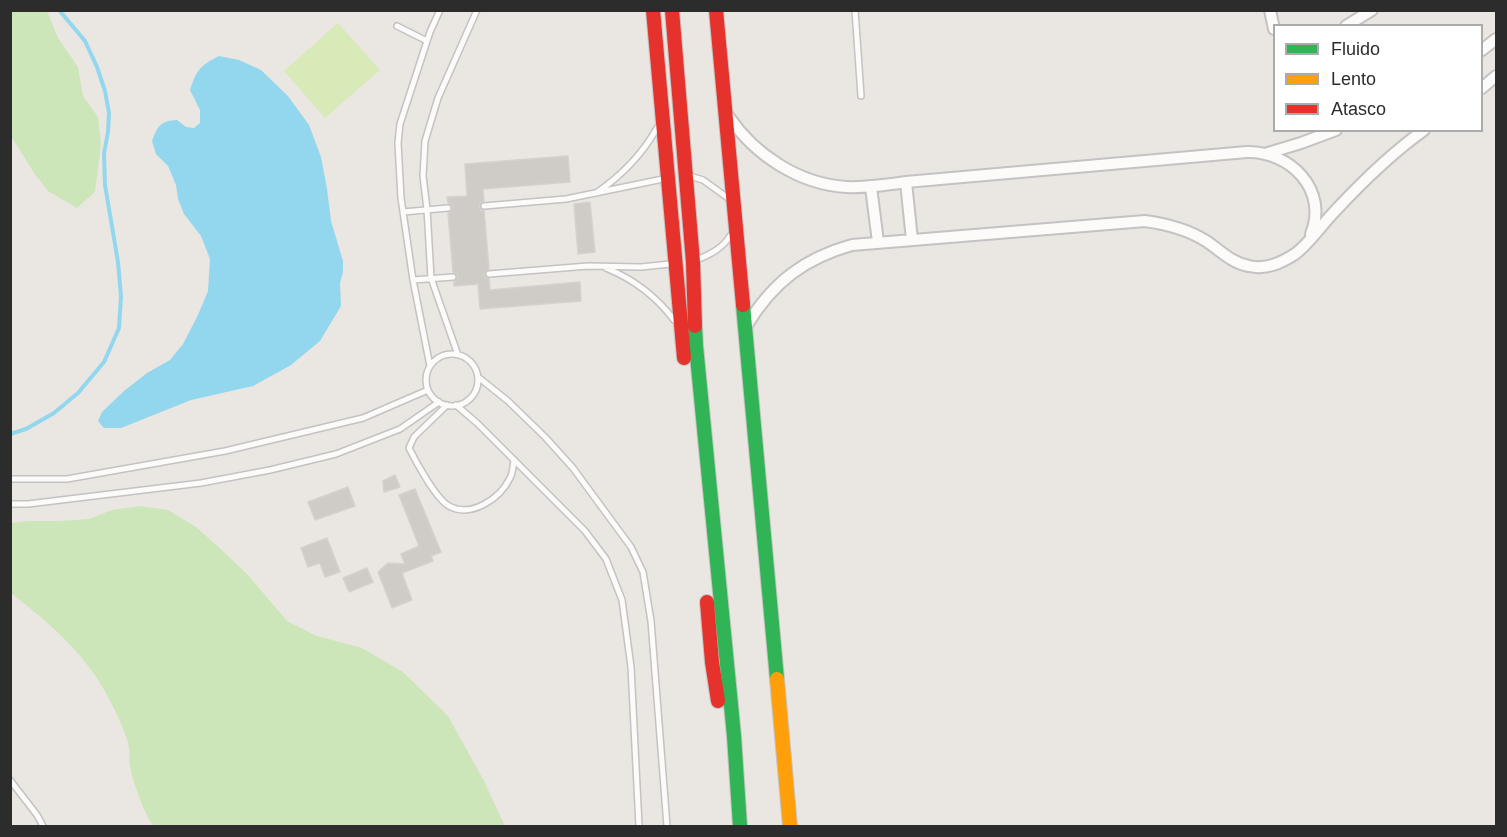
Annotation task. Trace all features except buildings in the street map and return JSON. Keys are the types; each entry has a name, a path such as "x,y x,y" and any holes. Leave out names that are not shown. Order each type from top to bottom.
{"highway":[{"path":"653,10 702,548"},
{"path":"672,10 693,262 696,346 734,736 740,826"},
{"path":"716,10 790,826"},
{"path":"706,594 718,699 721,713 734,736"}],"street":[{"path":"1349,24 1372,10"},
{"path":"1483,49 1497,39"},
{"path":"1483,87 1497,76"},
{"path":"1483,87 1497,89"},
{"path":"726,112 734,124 767,157 795,174 844,187 871,187 1247,152 1267,153 1330,132"},
{"path":"745,328 766,297 786,277 807,262 852,244 1145,221 1169,225 1192,233 1214,246 1232,261 1262,268 1281,262 1297,253 1360,184 1422,132"},
{"path":"1267,153 1295,169 1309,187 1316,206 1315,224 1309,240"},
{"path":"906,182 912,240"},
{"path":"871,187 878,242"}],"lane":[{"path":"430,366 412,280 403,212 398,143 400,124 427,41 440,10"},
{"path":"458,354 431,278 423,176 425,141 438,98 477,10"},
{"path":"855,10 861,96"},
{"path":"397,26 427,41"},
{"path":"594,194 621,174 649,142 663,119"},
{"path":"484,206 566,199 686,175 703,180 734,203"},
{"path":"403,212 448,208"},
{"path":"489,274 602,266 641,267 693,262 714,252 726,243 736,228"},
{"path":"602,266 627,278 649,293 672,317 682,332"},
{"path":"412,280 453,277"},
{"path":"458,354 466,357 476,369 477,385 475,392 463,403 447,405 439,402 428,390 427,374 435,360 442,356 458,354"},
{"path":"478,377 508,401 573,468 631,547 643,572 651,621 667,826"},
{"path":"10,479 67,479 225,451 363,418 428,390"},
{"path":"10,504 28,504 201,483 270,470 336,454 400,429 439,402"},
{"path":"447,405 414,437 409,448 438,496 448,506 464,510 482,506 491,500 499,494 511,477 514,460"},
{"path":"456,405 585,531 606,559 622,600 631,667 639,826"},
{"path":"10,780 43,826"}],"green space":[{"path":"11,10 47,11 58,38 78,67 83,96 98,117 101,144 95,192 77,208 48,191 11,136"},
{"path":"338,23 380,70 325,118 284,71"},
{"path":"140,506 168,510 196,527 248,575 287,621 317,636 362,648 403,672 448,716 484,781 505,826 154,826 143,806 134,780 127,739 104,689 77,652 10,592 11,523 89,519 112,510"}],"water":[{"path":"219,56 239,60 261,70 288,96 309,125 321,157 331,221 343,261 340,283 341,306 320,341 291,365 253,386 191,400 121,428 104,428 98,421 102,412 147,373 170,360 183,344 208,291 210,259 201,236 184,214 168,166 156,154 152,141 163,123 177,120 186,127 194,128 200,123 200,110 190,90 200,69"}],"waterway":[{"path":"10,434 26,429 54,413 78,393 104,362 119,328 121,296 118,262 105,185 104,153 109,113 105,91 85,41 59,10"}],"traffic: fast":[{"path":"743,305 777,679"},
{"path":"695,326 734,736 740,826"}],"traffic: slow":[{"path":"777,679 790,826"}],"traffic: jam":[{"path":"653,10 684,358"},
{"path":"672,10 693,262 695,326"},
{"path":"716,10 743,305"},
{"path":"707,602 718,701"}]}
